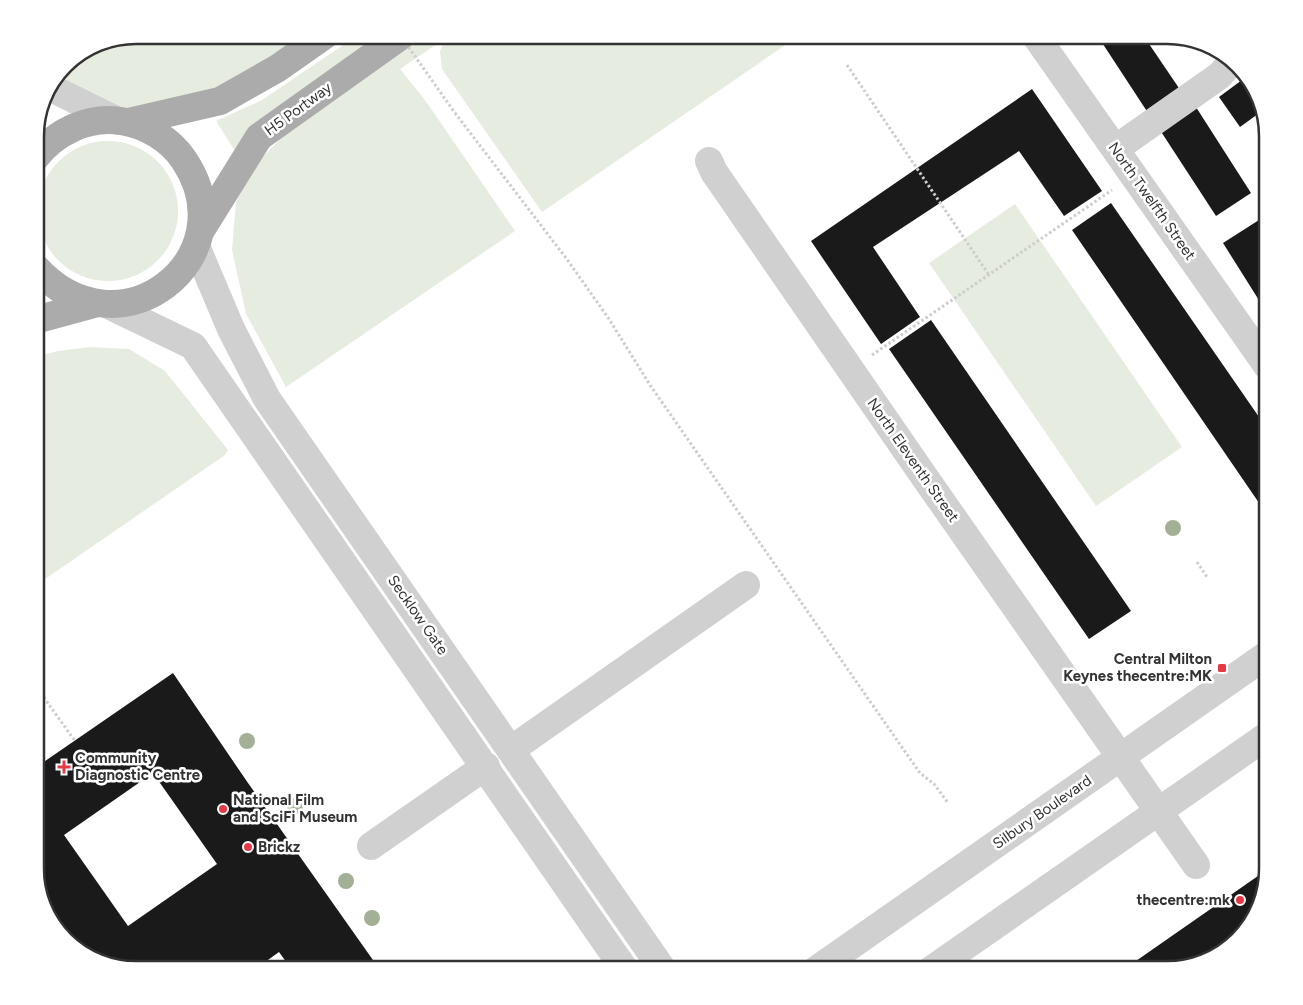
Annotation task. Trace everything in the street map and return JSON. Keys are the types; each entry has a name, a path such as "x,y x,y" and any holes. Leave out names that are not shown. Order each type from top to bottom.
{"main road":[{"path":"44,149 58,136 77,126 97,121 123,122 220,101 278,68 312,44"},
{"name":"H5 Portway","path":"101,304 136,301 161,289 182,270 198,238 259,138 389,44"},
{"path":"123,122 156,132 178,150 194,174 201,202 198,238"},
{"path":"44,276 57,288 70,296 101,304"},
{"path":"44,318 101,304"}],"street":[{"name":"North Twelfth Street","path":"1042,44 1259,354"},
{"path":"1115,149 1219,76 1227,67"},
{"path":"56,91 123,122"},
{"name":"North Eleventh Street","path":"709,161 714,172 851,370 1196,864"},
{"name":"Secklow Gate","path":"198,238 231,329 267,399 512,749 656,960"},
{"name":"Secklow Gate","path":"101,304 193,346 486,766 619,961"},
{"path":"512,749 746,585"},
{"name":"Silbury Boulevard","path":"829,961 1259,660"},
{"path":"944,961 1259,741"},
{"path":"371,846 486,766"}],"path":[{"path":"407,44 455,113 566,258 609,319 650,385 920,773 934,784 948,803"},
{"path":"847,65 989,275"},
{"path":"851,370 1134,175"},
{"path":"1197,562 1206,577"},
{"path":"44,698 75,741"}],"shaded area":[{"path":"129,44 309,44 278,68 129,122 56,90 71,71 90,56 106,49"},
{"path":"345,44 372,44 235,151 216,121 262,100"},
{"path":"412,44 437,44 400,69 425,100 515,231 286,387 246,314 232,250 236,202 252,168 292,127"},
{"path":"443,44 787,44 542,212 442,69 440,51"},
{"path":"108,141 122,142 135,146 147,153 166,172 173,184 177,197 177,225 173,238 157,260 135,276 122,280 108,281 94,280 81,276 59,260 44,240 44,182 59,162 81,146 94,142"},
{"path":"1015,204 1182,447 1096,506 929,263"},
{"path":"90,347 129,349 165,371 228,450 225,455 44,580 44,355"}],"building":[{"path":"1103,44 1149,44 1185,97 1152,119"},
{"path":"1241,81 1250,95 1256,115 1240,127 1219,97"},
{"path":"1032,89 1102,191 1064,216 1019,151 873,247 920,317 881,344 811,241"},
{"path":"1194,104 1251,193 1216,216 1158,127"},
{"path":"1111,203 1259,417 1259,503 1072,230"},
{"path":"1259,220 1259,300 1223,243"},
{"path":"931,320 1131,611 1089,639 889,349"},
{"name":"National Film and SciFi Museum","path":"173,673 374,961 286,961 279,952 266,961 136,961 106,956 95,952 80,942 56,915 47,893 44,876 44,762","holes":["153,773 217,864 128,926 64,835"]},
{"name":"thecentre:mk","path":"1258,876 1256,893 1244,920 1232,934 1213,949 1191,958 1179,960 1136,961"}],"place":[{"name":"Central Milton Keynes thecentre:MK","path":"1222,668"},
{"name":"Community Diagnostic Centre","path":"64,767"},
{"name":"National Film and SciFi Museum","path":"223,809"},
{"name":"Brickz","path":"248,847"},
{"name":"thecentre:mk","path":"1240,900"}]}
